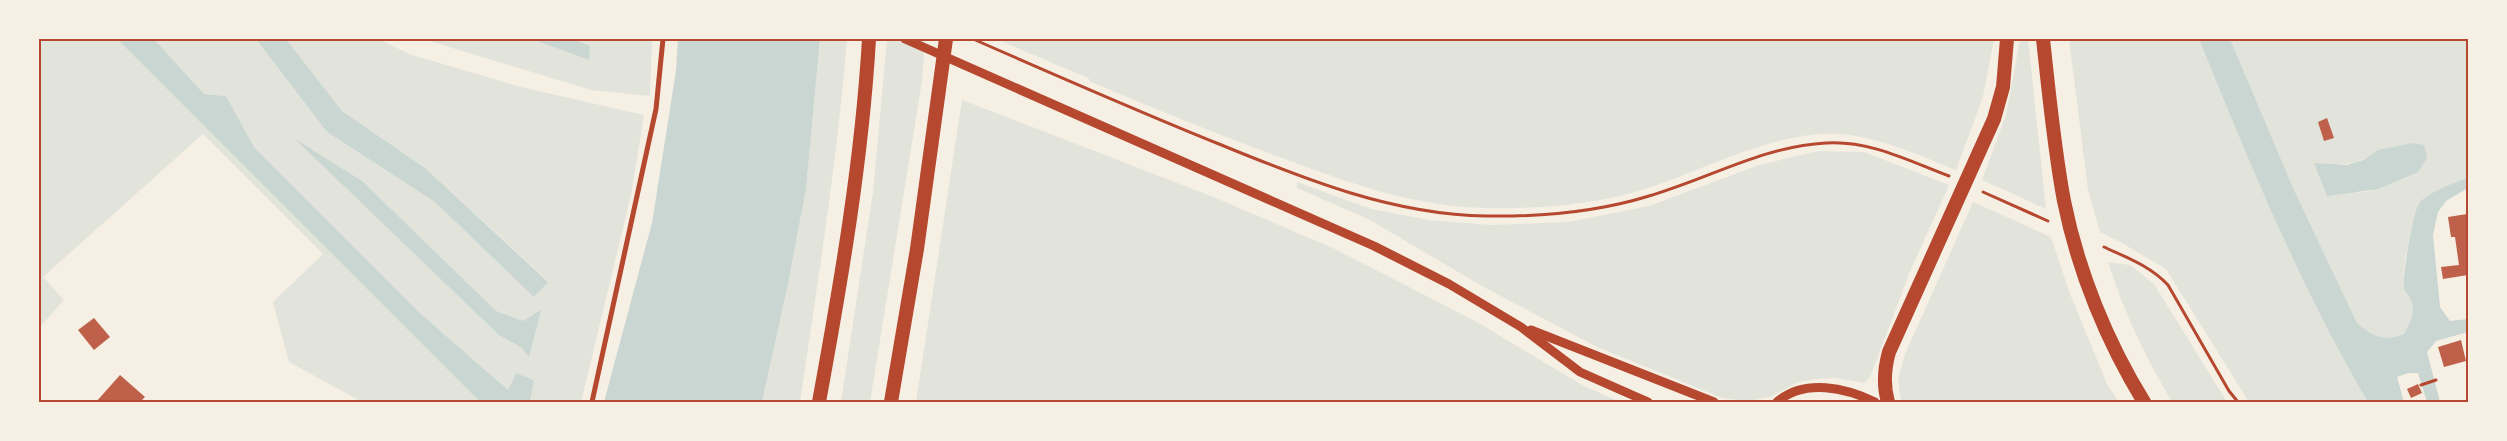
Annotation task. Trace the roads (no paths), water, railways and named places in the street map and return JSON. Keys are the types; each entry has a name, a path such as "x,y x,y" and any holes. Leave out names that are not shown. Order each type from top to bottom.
{"highway":[{"path":"819,402 844,254 869,39"},
{"path":"891,402 917,249 946,39"},
{"path":"1888,402 1885,392 1884,370 1889,352 1994,119 2003,87 2007,39"},
{"path":"2043,39 2050,109 2065,202 2082,263 2101,320 2144,402"}],"street":[{"path":"592,402 656,109 663,39"},
{"path":"905,39 1374,246 1449,284 1521,327 1580,372 1648,402"},
{"path":"1521,327 1714,402"},
{"path":"1777,402 1805,389 1830,387 1853,392 1875,402"}]}
